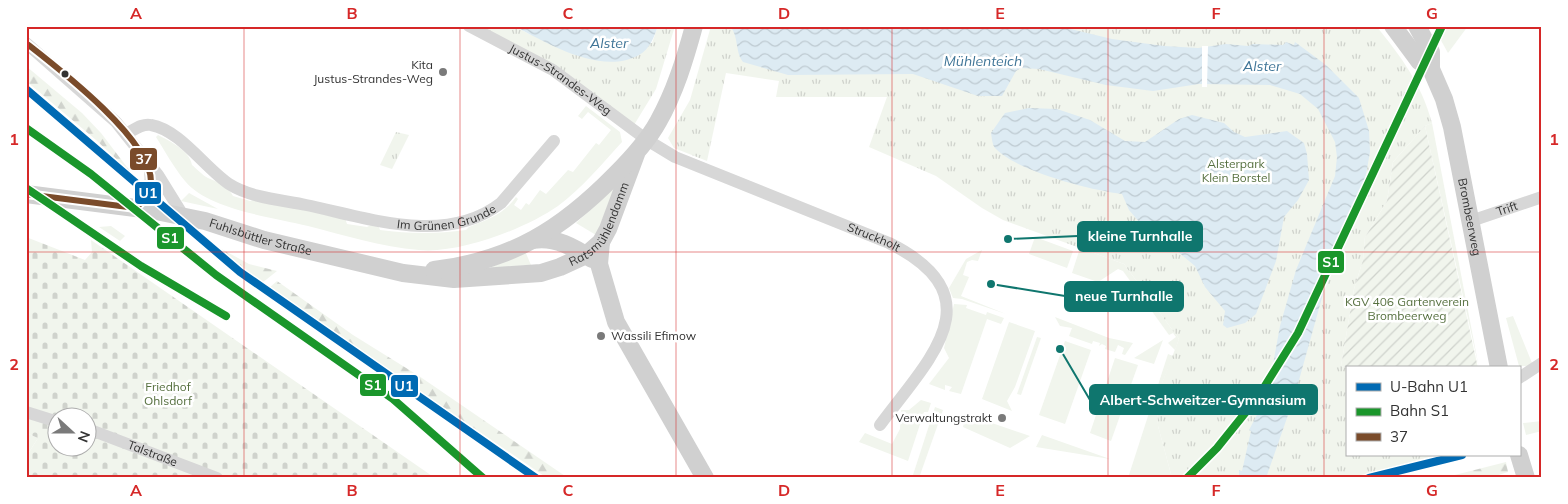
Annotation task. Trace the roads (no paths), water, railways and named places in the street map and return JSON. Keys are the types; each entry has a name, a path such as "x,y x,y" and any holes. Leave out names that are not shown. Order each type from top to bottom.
{"main road":[{"name":"Brombeerweg","path":"1393,26 1419,61 1431,69"},
{"name":"Brombeerweg","path":"1417,26 1431,52 1431,69 1444,99 1452,127 1499,366"},
{"name":"Ratsmühlendamm","path":"531,241 565,221 636,154 647,140 674,91 693,29"},
{"name":"Ratsmühlendamm","path":"541,273 592,260 636,154"},
{"name":"Fuhlsbüttler Straße","path":"26,194 136,208 184,217 264,240 403,273 454,279 541,273"},
{"path":"531,241 550,239 592,260 616,322 705,478"},
{"name":"Fuhlsbüttler Straße","path":"403,273 457,267 491,259 531,241"},
{"path":"1519,456 1526,478"}],"street":[{"name":"Justus-Strandes-Weg","path":"469,26 530,57 589,96 647,140"},
{"path":"26,43 102,108 126,134 149,164 184,217"},
{"name":"Im Grünen Grunde","path":"126,134 142,125 159,128 188,148 230,184 258,195 405,226 463,222 491,211 501,203 554,141"},
{"name":"Struckholt","path":"647,140 675,157 889,243 914,255 931,271 945,298 947,312 945,327 933,354 880,425"},
{"path":"136,208 148,194 151,187 149,164"},
{"name":"Trift","path":"1470,220 1542,197"},
{"path":"1520,377 1542,363"},
{"path":"26,412 48,419"},
{"name":"Talstraße","path":"98,433 216,478"}],"water":[{"name":"Alster","path":"514,26 658,26 651,42 639,55 624,60 608,62 591,60 575,55 542,41"},
{"name":"Mühlenteich","path":"730,26 1058,26 1112,39 1164,46 1198,48 1226,44 1248,46 1253,44 1283,45 1286,42 1294,45 1295,42 1326,65 1359,98 1369,131 1370,152 1362,197 1341,235 1294,398 1266,478 1239,478 1239,470 1242,471 1251,431 1249,430 1259,411 1271,375 1280,326 1296,270 1335,176 1337,157 1335,142 1318,109 1300,94 1270,85 1199,84 1153,91 1106,85 1039,69 1021,68 1016,71 1002,96 978,96 913,74 788,75 743,62 739,54 735,35"},
{"path":"1029,108 1057,109 1090,120 1125,141 1145,142 1179,119 1192,115 1224,123 1234,132 1245,137 1287,131 1304,143 1309,180 1298,200 1284,217 1276,261 1256,314 1245,323 1227,328 1223,325 1225,311 1205,287 1195,266 1171,246 1153,238 1129,210 1122,194 1073,184 1036,172 1005,156 995,148 991,133 1005,113"}],"metro line":[{"name":"U1","path":"26,89 240,272 536,478"},
{"name":"U1","path":"1369,478 1458,456"}],"rail line":[{"name":"S1","path":"1187,478 1217,448 1258,397 1298,333 1442,26"},
{"name":"S1","path":"26,128 91,174 216,275 393,399 483,478"},
{"name":"S1","path":"26,188 141,266 226,316"}],"place":[{"name":"Kita Justus-Strandes-Weg","path":"443,72"},
{"name":"kleine Turnhalle","path":"1008,239"},
{"name":"neue Turnhalle","path":"991,284"},
{"name":"Wassili Efimow","path":"601,336"},
{"name":"Albert-Schweitzer-Gymnasium","path":"1060,349"},
{"name":"Verwaltungstrakt","path":"1002,418"}],"park label":[{"name":"Alsterpark Klein Borstel","path":"1236,171"},
{"name":"KGV 406 Gartenverein Brombeerweg","path":"1407,309"},
{"name":"Friedhof Ohlsdorf","path":"168,394"}]}
